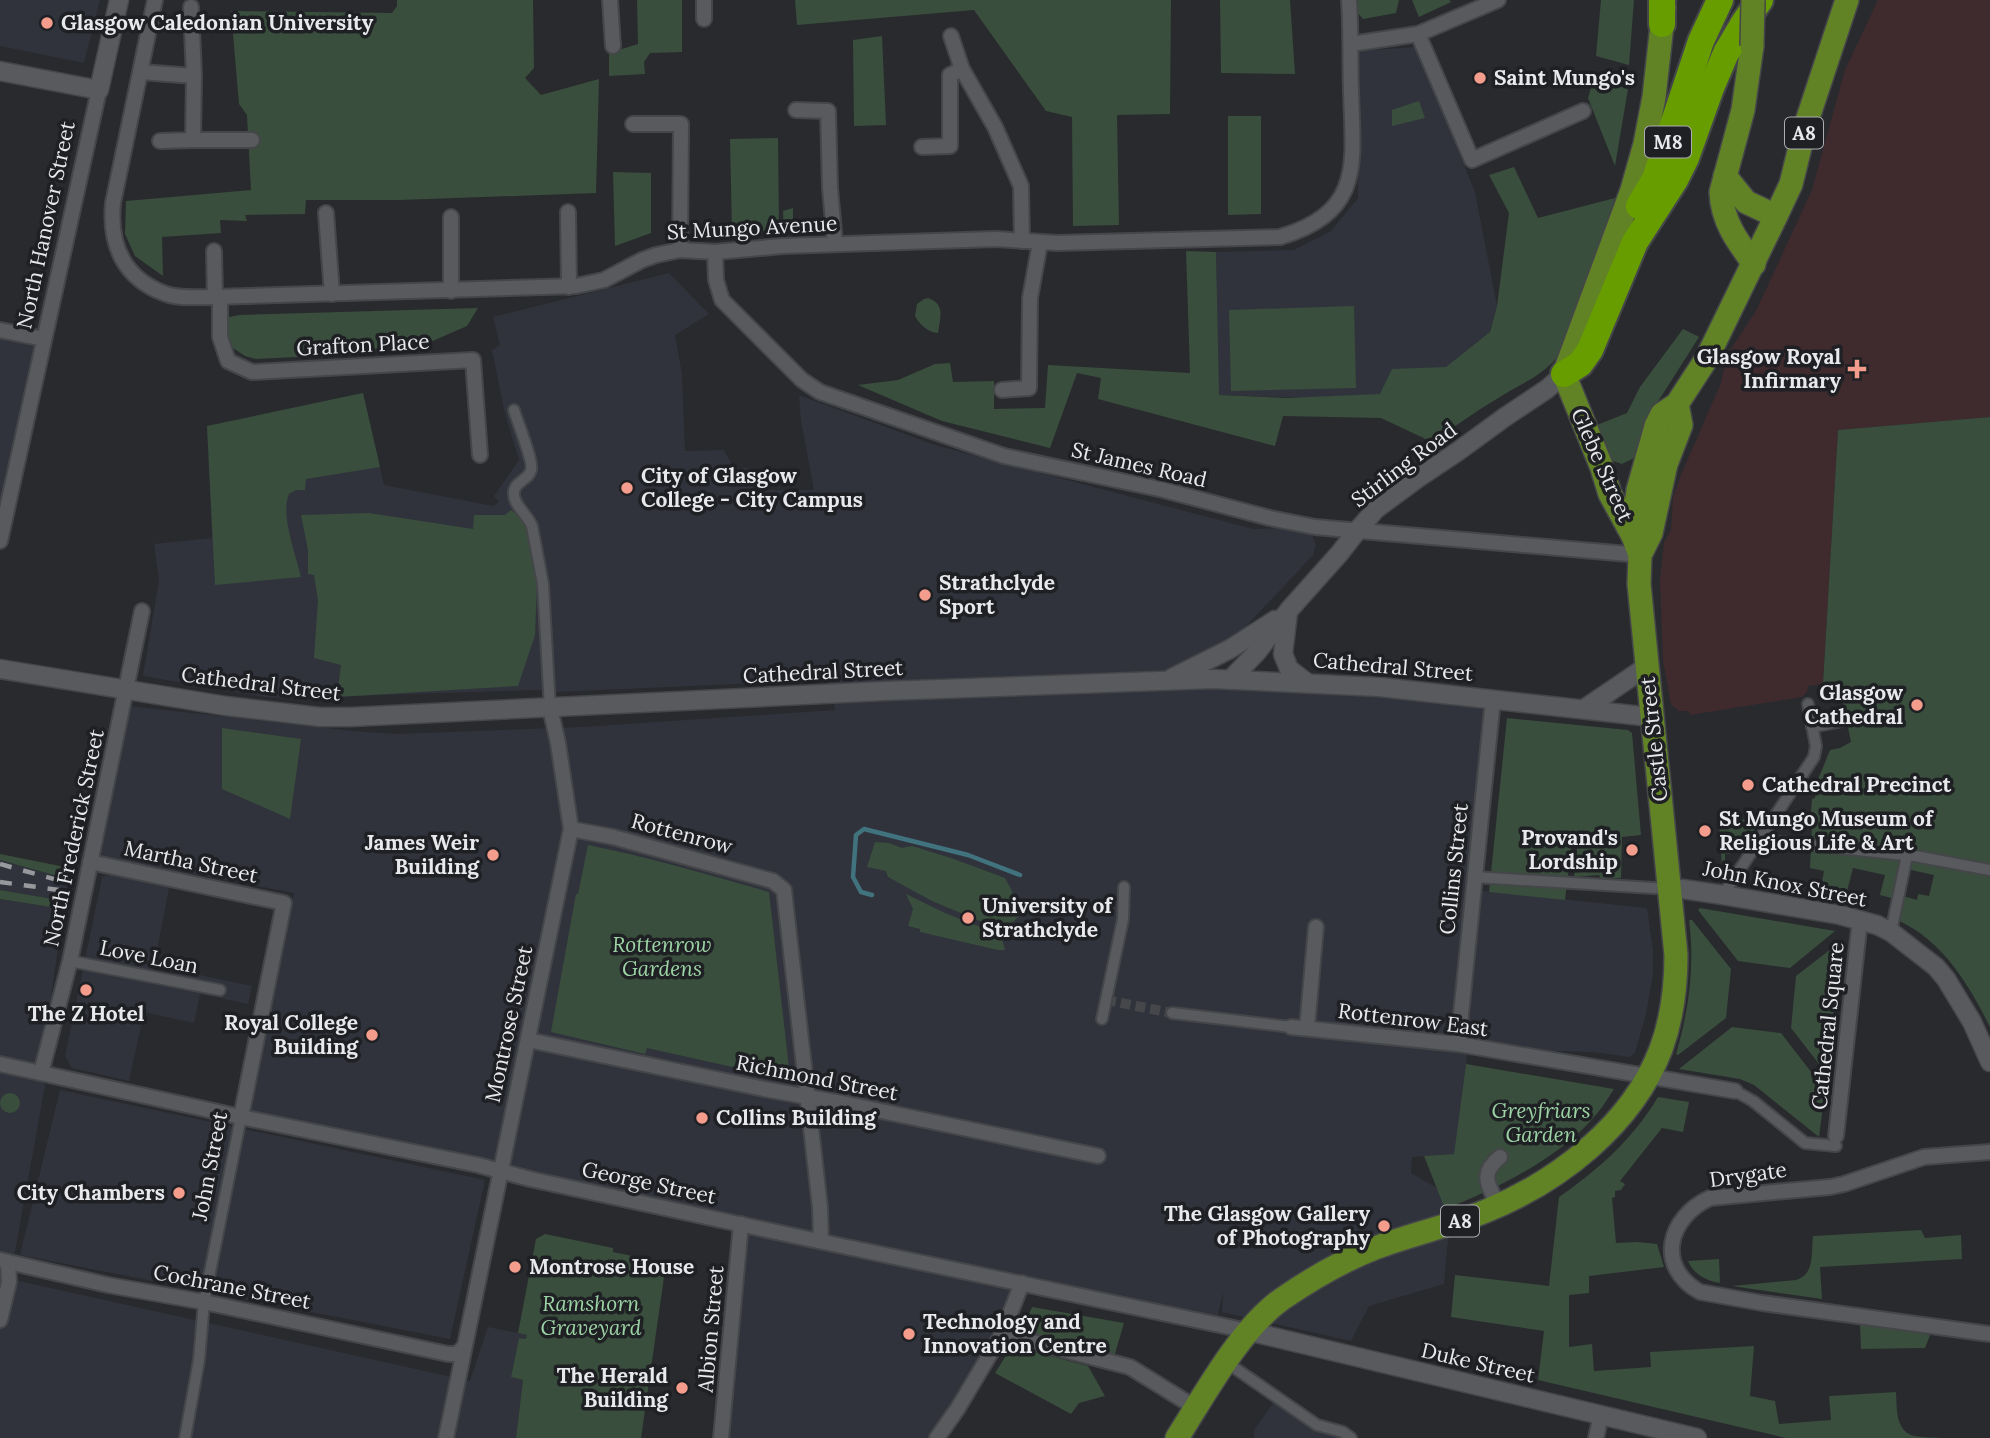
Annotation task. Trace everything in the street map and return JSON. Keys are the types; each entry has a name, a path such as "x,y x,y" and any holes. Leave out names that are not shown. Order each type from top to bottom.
{"highway":[{"name":"M8","path":"1599,277 1655,180 1701,41 1720,0"},
{"name":"M8","path":"1564,374 1586,358 1628,257 1647,221 1681,169 1718,70 1735,36 1760,0"}],"main road":[{"path":"1753,0 1752,46 1743,110 1721,192 1721,205 1737,242 1754,264"},
{"name":"Castle Street","path":"1648,1077 1668,1025 1676,983 1676,942 1646,667 1636,502 1656,426 1662,414 1677,404 1707,358 1791,184 1805,127 1847,0"},
{"path":"1564,374 1632,190 1645,144 1654,97 1663,8"},
{"path":"1725,176 1746,202 1776,216"},
{"name":"Glebe Street","path":"1564,374 1610,494 1637,545"},
{"name":"Castle Street","path":"1637,545 1651,533 1665,464 1681,425 1677,404"},
{"path":"1602,468 1623,479 1636,478 1665,464"},
{"name":"A8","path":"1177,1438 1248,1331 1275,1305 1334,1267 1373,1249 1453,1223 1499,1205 1534,1187 1588,1149 1627,1108 1648,1077"}],"street":[{"name":"North Hanover Street","path":"0,541 119,0"},
{"name":"St Mungo Avenue","path":"155,0 113,203 114,238 127,268 148,286 167,294 217,298 569,287 604,280 642,260 680,250 715,252 767,246 996,239 1040,243 1280,237 1311,225 1325,216 1343,195 1352,170 1349,0"},
{"path":"610,0 613,46"},
{"path":"704,19 705,0"},
{"path":"1351,44 1418,34 1498,0"},
{"path":"191,6 194,76 192,140"},
{"path":"1418,34 1472,160 1583,111"},
{"path":"951,36 962,69 991,118 1021,186 1022,241"},
{"path":"922,147 950,146 950,75 962,69"},
{"path":"0,71 99,90"},
{"path":"141,72 194,76"},
{"path":"796,110 828,111 835,244"},
{"path":"633,124 681,124 680,250"},
{"path":"160,141 252,140"},
{"path":"326,212 332,294"},
{"path":"568,212 569,287"},
{"path":"451,218 451,291"},
{"path":"1002,390 1030,388 1030,298 1040,243"},
{"path":"214,251 217,298"},
{"name":"St James Road","path":"715,252 716,280 722,300 802,380 820,392 1004,456 1164,490 1315,527 1637,545"},
{"name":"Grafton Place","path":"217,298 220,337 228,361 252,372 473,360 480,455"},
{"path":"0,330 44,339"},
{"name":"Stirling Road","path":"1230,680 1257,652 1289,610 1376,509 1547,389 1564,374"},
{"path":"514,410 532,464 529,474 517,484 514,492 515,500 530,519 543,584 550,708"},
{"path":"1289,610 1283,654 1289,669 1306,682"},
{"name":"Stirling Road","path":"1165,681 1230,649 1289,610"},
{"name":"North Frederick Street","path":"41,1073 70,961 142,611"},
{"path":"1584,709 1646,667"},
{"name":"Cathedral Street","path":"0,668 226,706 351,718 885,691 1230,680 1379,687 1651,717"},
{"name":"Collins Street","path":"1458,1044 1493,699"},
{"path":"1723,895 1814,757 1816,746 1808,704"},
{"name":"Montrose Street","path":"446,1438 571,829 550,708"},
{"path":"1812,727 1846,720"},
{"name":"Rottenrow","path":"571,829 612,837 773,881 784,890 808,1097"},
{"path":"1761,840 1907,855 1989,869"},
{"path":"1891,932 1907,855"},
{"name":"Martha Street","path":"90,862 284,903"},
{"path":"1474,877 1670,889"},
{"path":"1102,1018 1122,919 1124,887"},
{"name":"John Knox Street","path":"1670,889 1684,888 1860,920 1891,932 1936,967 1972,1022 1990,1062"},
{"name":"John Street","path":"185,1438 199,1360 204,1302 284,903"},
{"name":"Cathedral Square","path":"1648,1077 1735,1091 1753,1101 1805,1143 1836,1141 1860,920"},
{"path":"1307,1028 1316,927"},
{"name":"Love Loan","path":"70,961 220,990"},
{"name":"Rottenrow East","path":"1172,1013 1458,1044 1648,1077"},
{"name":"Richmond Street","path":"528,1040 1098,1156"},
{"name":"George Street","path":"0,1064 1248,1331"},
{"path":"808,1097 821,1241"},
{"name":"Drygate","path":"1990,1152 1924,1157 1838,1185 1710,1198 1696,1206 1684,1219 1672,1242 1671,1256 1681,1276 1700,1292 1990,1334"},
{"path":"1499,1205 1487,1181 1487,1173 1491,1164 1500,1157"},
{"name":"Albion Street","path":"721,1438 741,1224"},
{"path":"0,1320 9,1282 4,1261"},
{"name":"Cochrane Street","path":"4,1261 448,1354"},
{"path":"937,1438 1002,1334 1022,1283"},
{"name":"Duke Street","path":"1248,1331 1698,1438"},
{"path":"1002,1334 1130,1367 1196,1408"},
{"path":"448,1354 457,1354 464,1347"},
{"name":"Montrose Street","path":"448,1354 457,1382"},
{"path":"1226,1362 1317,1425 1343,1432 1351,1438"},
{"path":"1596,1438 1601,1415"}],"shaded area":[{"name":"Glasgow Caledonian University","path":"0,0 100,0 84,63 0,46"},
{"name":"Glasgow Royal Infirmary","path":"1878,0 1990,0 1990,417 1838,430 1823,684 1808,686 1802,697 1690,715 1689,711 1679,711 1671,705 1663,660 1660,580 1664,542 1671,530 1673,497 1721,383 1727,355 1756,311 1812,190 1845,70"},
{"path":"1416,47 1475,192 1497,306 1480,367 1449,402 1218,395 1216,252 1294,250 1331,231 1358,198 1357,51"},
{"name":"University of Strathclyde","path":"669,273 709,314 675,335 682,374 685,451 724,450 734,468 755,468 755,490 814,490 799,395 935,445 1253,529 1286,528 1305,531 1312,535 1316,545 1313,555 1240,633 1157,680 1493,699 1473,890 1647,908 1653,950 1653,974 1646,1014 1635,1053 1630,1057 1593,1052 1468,1049 1454,1154 1412,1157 1411,1173 1437,1188 1450,1217 1444,1284 1369,1306 1351,1341 1222,1312 1223,1292 1216,1324 1022,1283 1002,1334 931,1438 723,1438 741,1224 241,1117 294,893 101,856 129,706 395,734 582,727 835,710 828,680 556,692 536,690 293,698 265,697 143,676 159,580 154,544 212,538 207,426 363,393 384,485 493,506 499,502 494,496 519,460 505,414 492,350 500,345 493,317"},
{"path":"0,331 44,339 0,547"},
{"path":"0,860 68,879 65,901 0,890"},
{"path":"111,875 169,888 153,971 174,976 176,970 252,986 248,1004 200,994 194,1023 144,1012 129,1081 72,1068 65,1056 102,878"},
{"path":"0,899 63,909 41,1073 45,1086 10,1279 470,1381 488,1327 527,1335 527,1339 519,1338 511,1377 523,1380 516,1438 0,1438"},
{"path":"60,1090 485,1180 450,1339 20,1255"},
{"path":"1274,1402 1344,1438 1254,1438 1254,1430"}],"green space":[{"path":"397,0 533,0 534,68 525,78 541,95 599,79 596,193 400,200 306,200 305,214 245,215 247,221 220,220 221,233 162,237 163,276 135,256 125,234 126,201 251,190 247,115 239,104 231,11 392,13 397,6"},
{"path":"637,0 682,0 682,52 650,53 644,62 645,74 609,76 609,53 638,44"},
{"path":"795,0 1171,0 1170,114 1117,115 1119,225 1073,226 1072,117 1046,111 974,10 797,25"},
{"path":"1220,0 1290,0 1295,74 1221,73"},
{"path":"1351,0 1399,0 1396,13 1363,19 1351,5"},
{"path":"1412,0 1449,0 1451,2 1419,17"},
{"path":"1601,0 1634,0 1629,65 1596,56"},
{"path":"882,36 886,125 854,126 853,40"},
{"path":"1594,78 1628,89 1615,166 1588,98"},
{"path":"1419,101 1425,118 1392,126 1392,110"},
{"path":"1228,116 1261,116 1261,214 1228,215"},
{"path":"778,138 779,233 732,233 730,139"},
{"path":"1514,167 1538,218 1615,198 1566,345 1559,355 1543,371 1432,442 1381,418 1283,416 1275,446 1098,399 1101,378 1077,373 1050,448 942,421 858,385 898,380 935,364 950,363 953,382 994,381 994,409 1045,408 1048,365 1190,373 1186,251 1216,252 1219,395 1287,398 1380,394 1392,369 1446,367 1490,332 1497,306 1509,213 1489,175"},
{"path":"613,172 651,173 651,233 615,246"},
{"path":"793,208 793,230 784,232 783,211"},
{"path":"928,298 940,308 938,333 925,328 915,316 917,304"},
{"path":"1354,306 1356,388 1231,391 1229,310"},
{"path":"478,308 467,326 412,350 256,359 233,348 225,318 239,315"},
{"path":"1683,329 1699,337 1659,400 1634,458 1622,464 1610,460 1597,425 1627,413 1640,387"},
{"path":"363,393 380,467 306,479 305,490 296,490 289,494 286,512 301,577 215,585 207,426"},
{"path":"1990,417 1990,1027 1972,993 1938,948 1908,925 1890,917 1895,899 1880,895 1885,875 1853,868 1844,903 1819,898 1824,871 1810,868 1810,823 1817,782 1830,750 1851,742 1841,694 1834,688 1826,689 1823,684 1838,430","holes":["1911,870 1934,875 1929,896 1918,894 1917,900 1903,896"]},
{"path":"511,510 526,522 537,584 535,635 518,686 337,697 341,665 314,658 318,600 314,575 308,574 308,550 301,515 369,513 473,529 474,515 505,515"},
{"path":"1507,718 1628,730 1632,733 1641,835 1622,837 1621,878 1601,879 1599,875 1574,877 1578,840 1617,845 1618,838 1573,833 1565,900 1489,892"},
{"path":"222,728 301,739 290,819 222,789"},
{"path":"1763,816 1743,848 1730,847 1730,854 1725,854 1725,867 1722,867 1719,824"},
{"path":"875,842 902,848 912,846 1005,878 1020,915 1004,931 932,901 888,877 886,871 867,867"},
{"name":"Rottenrow Gardens","path":"588,845 769,892 790,1077 786,1079 647,1048 645,1054 551,1032 576,894"},
{"path":"0,854 70,868 68,879 0,860"},
{"path":"0,890 65,901 63,909 0,899"},
{"path":"906,894 1001,935 1005,950 920,932 920,929 908,926 913,909"},
{"path":"1700,908 1835,931 1790,968 1738,961 1698,910"},
{"path":"1689,920 1692,920 1731,969 1726,1018 1678,1055 1676,1054 1690,988"},
{"path":"1840,942 1843,944 1826,1073 1791,1028 1796,976"},
{"path":"1732,1027 1781,1033 1825,1090 1819,1137 1754,1085 1740,1079 1679,1069"},
{"name":"Greyfriars Garden","path":"1466,1064 1614,1089 1584,1127 1549,1157 1486,1192 1445,1209 1424,1156 1454,1154"},
{"path":"10,1093 17,1096 20,1103 17,1110 10,1113 3,1110 0,1103 3,1096"},
{"path":"1658,1097 1689,1102 1683,1132 1662,1128 1620,1181 1625,1184 1621,1190 1615,1191 1615,1197 1612,1198 1616,1243 1657,1244 1664,1267 1589,1276 1589,1293 1569,1295 1569,1347 1592,1344 1594,1371 1651,1367 1650,1352 1754,1346 1750,1396 1775,1401 1779,1424 1831,1420 1829,1396 1896,1392 1899,1422 1906,1432 1915,1436 1941,1438 1786,1438 1538,1380 1544,1331 1451,1317 1455,1275 1549,1286 1559,1197 1614,1153"},
{"path":"1921,1230 1925,1238 1961,1235 1962,1259 1820,1267 1822,1299 1732,1286 1796,1280 1802,1277 1811,1262 1813,1236"},
{"name":"Ramshorn Graveyard","path":"545,1234 613,1248 613,1252 666,1263 641,1438 516,1438 523,1380 511,1377 519,1338 526,1339 527,1335 518,1333 536,1239"},
{"path":"1719,1259 1720,1283 1701,1276 1693,1270 1688,1261"},
{"path":"1032,1307 1124,1323 1114,1357 1021,1334"},
{"path":"1860,1323 1930,1335 1925,1348 1861,1349"},
{"path":"1012,1346 1088,1366 1105,1396 1079,1403 1071,1414 995,1373"}],"waterway":[{"path":"872,895 861,892 853,877 856,835 864,829 968,855 1020,875"}],"tunnel":[{"path":"1106,1000 1172,1013"}],"railway":[{"path":"0,864 68,883"},
{"path":"0,882 59,890"}],"place":[{"name":"Glasgow Caledonian University","path":"47,23"},
{"name":"Saint Mungo's","path":"1480,78"},
{"name":"Glasgow Royal Infirmary","path":"1857,369"},
{"name":"City of Glasgow College - City Campus","path":"627,488"},
{"name":"Strathclyde Sport","path":"925,595"},
{"name":"Glasgow Cathedral","path":"1917,705"},
{"name":"Cathedral Precinct","path":"1748,785"},
{"name":"St Mungo Museum of Religious Life & Art","path":"1705,831"},
{"name":"Provand's Lordship","path":"1632,850"},
{"name":"James Weir Building","path":"493,855"},
{"name":"University of Strathclyde","path":"968,918"},
{"name":"The Z Hotel","path":"86,990"},
{"name":"Royal College Building","path":"372,1035"},
{"name":"Collins Building","path":"702,1118"},
{"name":"City Chambers","path":"179,1193"},
{"name":"The Glasgow Gallery of Photography","path":"1384,1226"},
{"name":"Montrose House","path":"515,1267"},
{"name":"Technology and Innovation Centre","path":"909,1334"},
{"name":"The Herald Building","path":"682,1388"}]}
